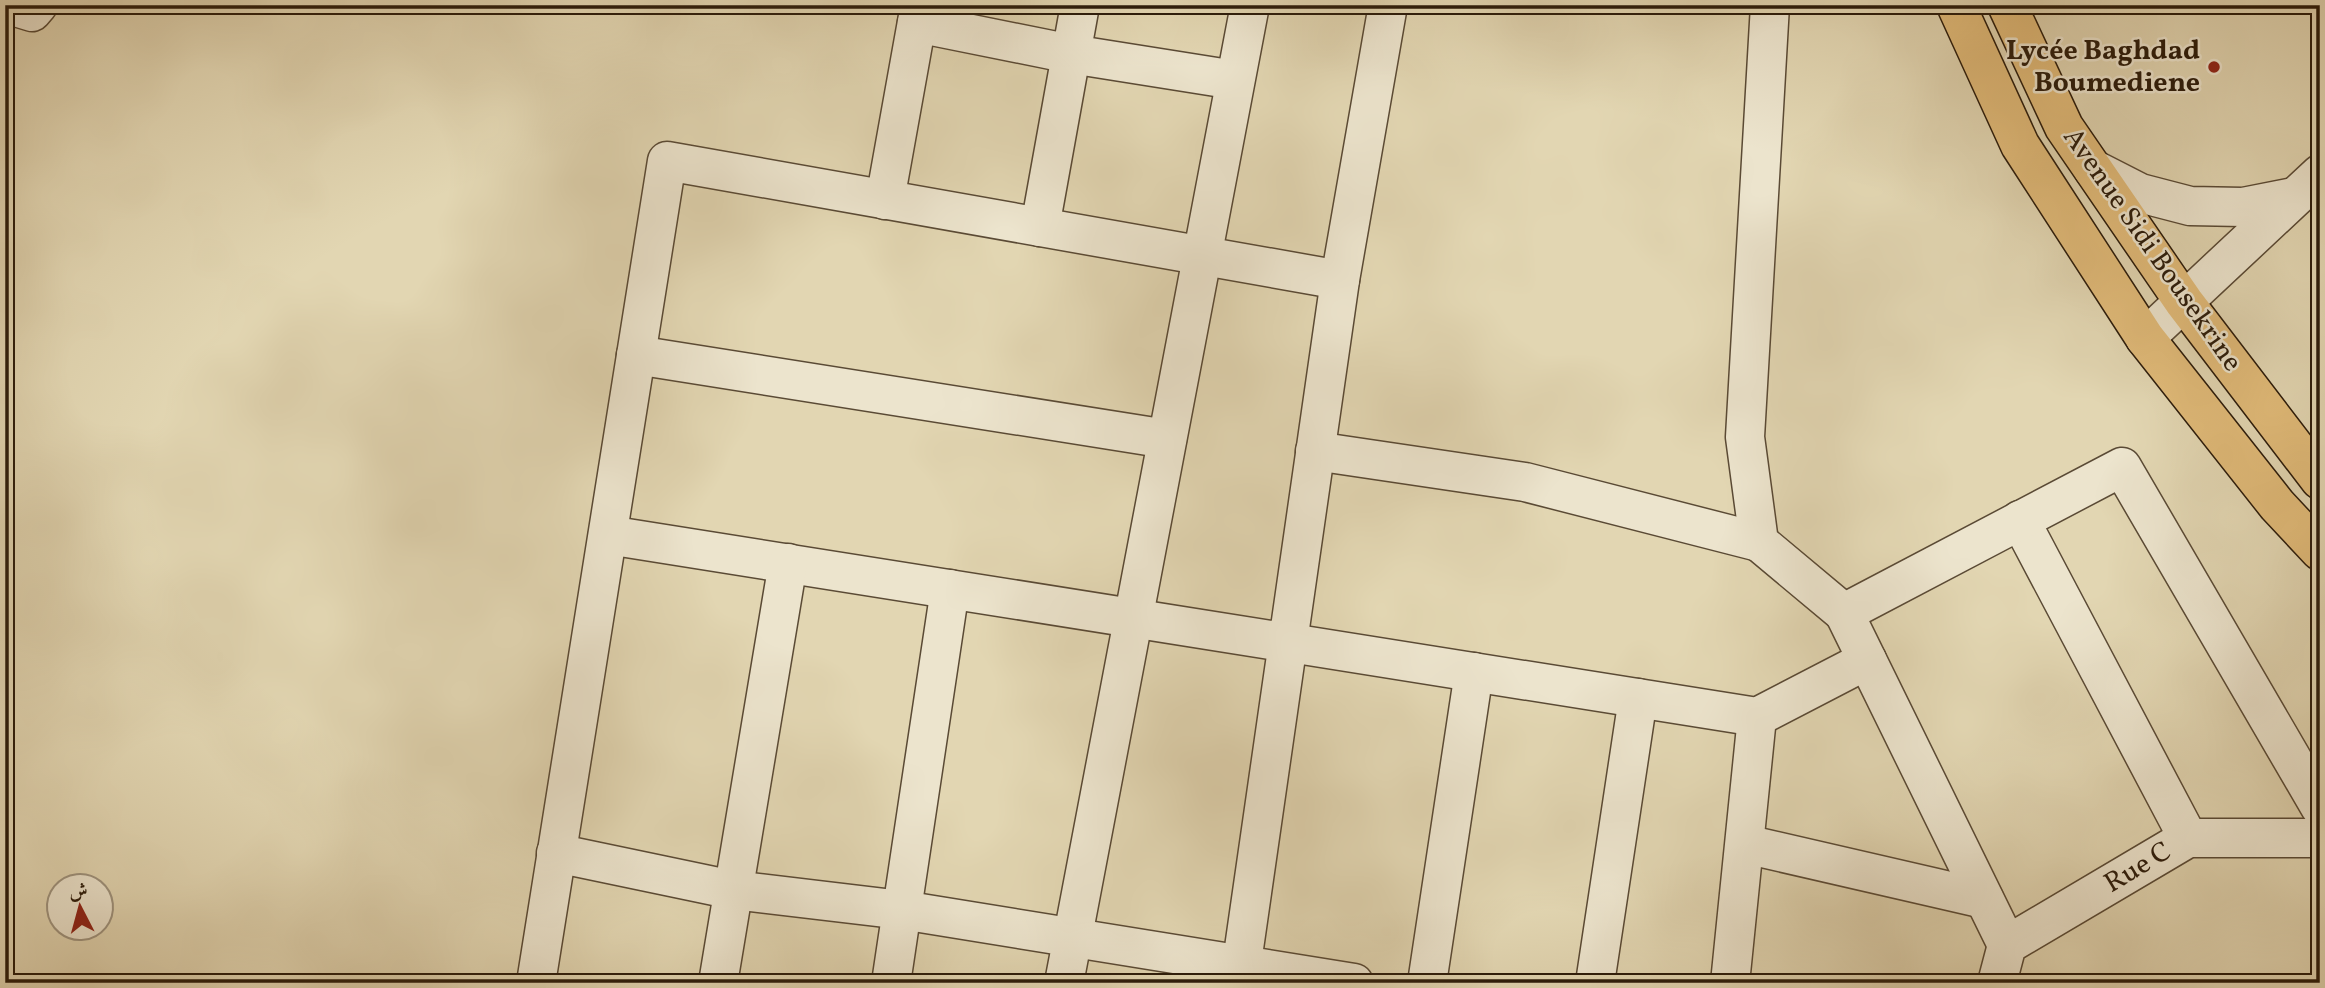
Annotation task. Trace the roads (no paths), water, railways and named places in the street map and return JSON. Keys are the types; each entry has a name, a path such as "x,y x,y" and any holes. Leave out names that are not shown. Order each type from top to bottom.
{"main road":[{"path":"1956,5 2020,145 2145,338 2277,505 2320,551"},
{"name":"Avenue Sidi Bousekrine","path":"2007,5 2064,127 2184,302 2320,480"}],"street":[{"path":"9,5 32,12 38,5"},
{"path":"1040,227 1080,5"},
{"path":"1064,983 1250,5"},
{"path":"1241,974 1340,280 1388,5"},
{"path":"1759,542 1745,437 1770,5"},
{"path":"885,200 918,14 1071,54 1236,80"},
{"path":"536,983 667,161 1340,280"},
{"path":"2093,169 2140,193 2190,206 2243,207 2307,186"},
{"path":"2145,338 2307,186"},
{"path":"636,355 1167,439"},
{"path":"1315,451 1525,482 1759,542 1844,613 2007,945 1997,983"},
{"path":"1844,613 2122,467 2320,807"},
{"path":"2020,520 2188,838"},
{"path":"608,535 1758,717 1867,660"},
{"path":"718,983 788,564"},
{"path":"891,983 950,589"},
{"path":"1427,983 1474,672"},
{"path":"1595,983 1638,698"},
{"path":"1731,983 1758,717"},
{"name":"Rue C","path":"2007,945 2188,838 2320,838"},
{"path":"1745,844 1984,899"},
{"path":"556,853 733,890 902,910 1073,938 1241,974 1354,983"}],"place":[{"name":"Lycée Baghdad Boumediene","path":"2214,67"}]}
